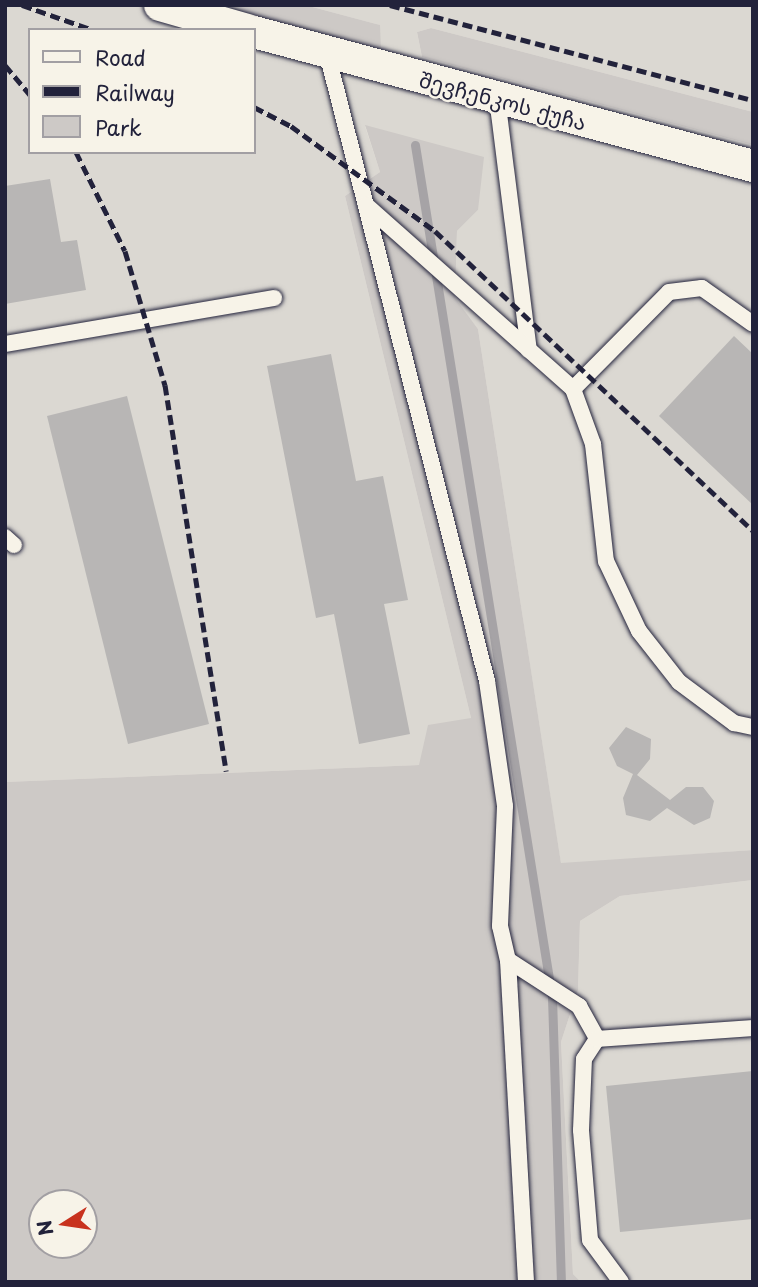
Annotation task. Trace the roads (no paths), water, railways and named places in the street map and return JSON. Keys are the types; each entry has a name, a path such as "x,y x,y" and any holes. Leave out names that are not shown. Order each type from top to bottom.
{"street":[{"path":"160,5 240,28"},
{"name":"შევჩენკოს ქუჩა","path":"256,33 753,166"}],"lane":[{"path":"327,52 487,681 505,806 500,926 508,960 526,1282"},
{"path":"497,98 529,350"},
{"path":"366,205 573,389 593,444 606,561 639,631 679,681 734,723 753,727"},
{"path":"573,389 669,292 702,288 753,324"},
{"path":"5,344 274,298"},
{"path":"508,960 579,1006 597,1039"},
{"path":"597,1039 753,1028"},
{"path":"597,1039 584,1059 581,1130 590,1240 621,1282"}],"waterway":[{"path":"415,145 552,997 561,1282"}],"railway":[{"path":"22,5 87,28"},
{"path":"390,5 753,100"},
{"path":"5,65 28,93"},
{"path":"256,108 291,126 435,231 753,531"},
{"path":"77,154 125,251 165,385 226,771"}]}
